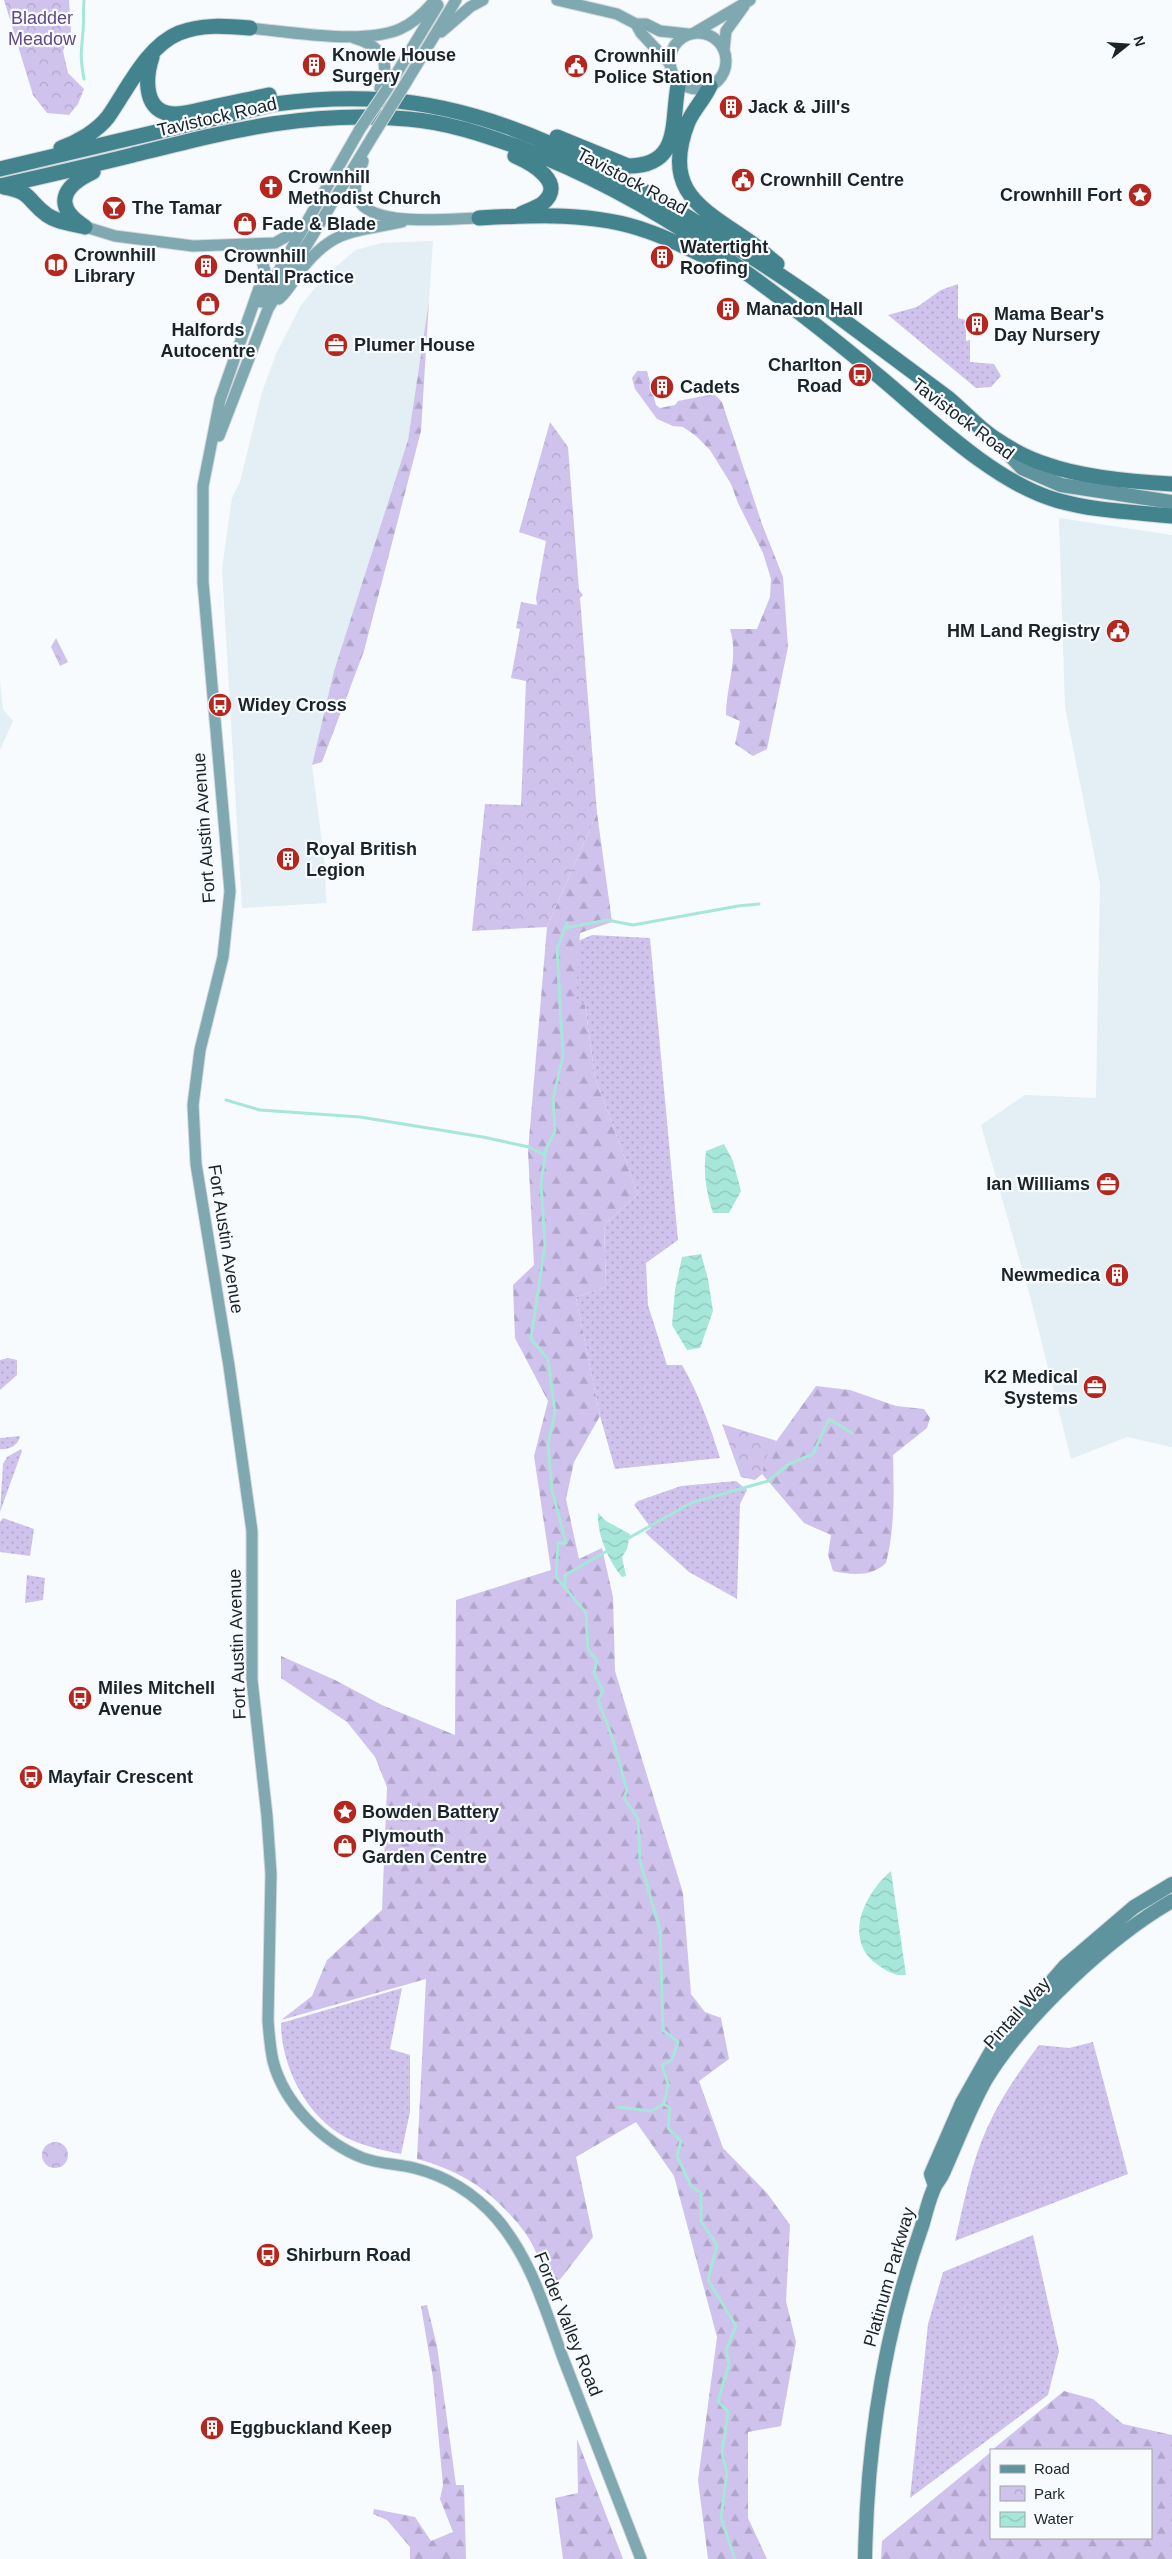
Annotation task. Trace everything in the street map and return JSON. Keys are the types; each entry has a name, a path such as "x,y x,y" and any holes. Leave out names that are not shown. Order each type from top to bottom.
{"highway":[{"path":"35,160 46,152 88,135 107,118 125,88 153,53 178,34 218,25 250,28"},
{"path":"153,53 147,79 148,95 159,108 168,113 185,113 278,94 299,101"},
{"path":"465,114 512,120 628,166 641,166 656,160 668,146 676,117 679,81"},
{"path":"710,86 689,120 683,137 680,153 680,176 686,191 699,206 753,244 830,310"},
{"name":"Tavistock Road","path":"0,169 275,104 299,101 336,98 387,100 465,114 530,136 617,176 736,246 830,310 949,399 993,438 1026,456 1068,471 1172,484"},
{"name":"Tavistock Road","path":"0,187 219,133 294,119 348,116 399,118 434,122 459,128 549,159 641,204 709,246 756,279 957,442 1012,479 1054,500 1088,507 1172,516"},
{"path":"459,128 534,164 545,175 550,189 546,199 540,206 517,216"},
{"path":"87,228 70,216 64,205 67,190 76,179 130,156"},
{"path":"0,187 20,190 46,214 59,221 87,228"},
{"path":"479,218 517,216 595,218 646,230 756,279"}],"main road":[{"path":"250,28 344,35 376,35 399,29 419,18 435,0"},
{"path":"245,332 303,226 384,88 441,0"},
{"path":"456,0 370,140 356,183 356,195 360,203 368,211 380,216 413,219 479,218"},
{"path":"427,46 455,18 484,0"},
{"path":"557,0 617,14 636,24 646,24 668,33 691,33 712,36 724,50"},
{"path":"636,24 641,33 670,64 679,81 694,88 710,86 721,77 725,69 724,50 726,32 730,24 750,0"},
{"path":"670,64 674,46 691,33 750,0"},
{"path":"344,35 366,42 381,54 386,71 384,88"},
{"name":"Fort Austin Avenue","path":"207,466 268,309 370,140"},
{"path":"268,309 290,289 303,267 327,242 349,231 413,219"},
{"path":"87,228 115,236 178,246 275,243 303,226"},
{"name":"Fort Austin Avenue","path":"244,245 260,255 265,270 220,400 204,486 202,563 215,744 230,891 223,957 200,1050 193,1105 196,1164 229,1366 252,1531 252,1680 267,1816 270,1874 268,2020"},
{"name":"Tavistock Road","path":"993,438 1022,468 1061,485 1172,502"},
{"name":"Pintail Way","path":"992,2050 1065,1966 1134,1906 1172,1884"},
{"name":"Pintail Way","path":"935,2186 986,2080 1002,2056 1041,2011 1098,1954 1172,1901"},
{"name":"Forder Valley Road","path":"268,2020 274,2062 281,2080 290,2097 307,2119 322,2134 343,2149 364,2158 415,2168 450,2181 476,2198 513,2240 539,2288 641,2559"},
{"name":"Platinum Parkway","path":"865,2559 872,2447 887,2346 912,2249 935,2186 931,2174 962,2103 992,2050"}],"shaded area":[{"path":"433,241 429,301 408,440 334,671 312,765 325,866 326,903 242,908 222,569 232,498 240,482 262,392 276,354 301,305 326,275 356,250 381,243"},
{"path":"1059,518 1172,535 1172,1447 1127,1437 1071,1459 1031,1300 981,1125 1025,1095 1096,1098 1100,884 1065,707"},
{"path":"0,679 3,709 13,721 0,750"}],"green space":[{"name":"Bladder Meadow","path":"4,0 69,0 71,31 63,51 68,73 84,89 78,104 69,115 47,113 33,95"},
{"path":"958,284 958,318 966,320 966,341 970,340 970,362 994,364 1001,376 991,387 976,388 888,315 917,307 941,290"},
{"path":"429,301 421,431 364,651 322,762 312,765 334,671 408,440"},
{"path":"637,371 647,371 656,405 660,408 675,405 678,401 714,394 722,402 762,524 783,577 788,647 767,749 753,756 735,744 740,721 726,715 733,661 730,629 757,629 770,597 771,579 763,553 738,503 731,484 710,450 696,436 683,427 673,426 657,419 635,389 632,378"},
{"path":"550,422 568,447 579,590 583,595 580,598 597,813 547,927 472,931 485,804 521,805 526,681 511,678 520,629 516,628 521,602 537,605 536,598 546,541 519,532"},
{"path":"56,638 68,662 60,666 51,647"},
{"path":"597,813 612,922 580,933 576,1001 585,1005 595,1077 638,1194 604,1225 606,1287 576,1297 600,1416 574,1462 566,1499 579,1559 602,1548 613,1597 615,1671 683,1893 691,1994 705,2012 721,2018 729,2059 699,2081 723,2148 767,2193 790,2225 786,2301 796,2342 781,2426 748,2432 748,2518 767,2559 708,2559 698,2480 717,2337 674,2176 636,2122 576,2157 593,2237 552,2290 530,2240 503,2207 478,2186 465,2178 434,2164 417,2159 426,1979 281,2020 312,1996 327,1960 382,1910 387,1787 375,1757 347,1722 281,1678 281,1656 335,1680 382,1705 455,1735 456,1600 551,1570 534,1456 548,1401 515,1338 513,1285 534,1265 528,1151 547,927"},
{"path":"592,935 650,938 678,1240 646,1263 648,1305 667,1365 682,1365 704,1410 720,1458 615,1469 600,1416 576,1297 606,1287 604,1225 638,1194 595,1077 585,1005 570,999 571,944"},
{"path":"8,1358 17,1360 17,1375 0,1390 0,1360"},
{"path":"816,1386 850,1390 896,1406 924,1409 930,1418 927,1428 893,1455 893,1509 889,1550 886,1563 868,1573 854,1574 833,1571 828,1555 831,1535 804,1523 762,1474 765,1457"},
{"path":"722,1424 777,1441 766,1457 762,1474 755,1480 741,1477"},
{"path":"20,1436 18,1442 13,1446 7,1449 0,1449 0,1438"},
{"path":"21,1449 22,1451 0,1512 3,1464 7,1457"},
{"path":"736,1481 747,1490 740,1504 737,1599 689,1572 651,1538 645,1532 651,1528 634,1505 638,1501 681,1486"},
{"path":"3,1518 34,1529 30,1556 0,1552 0,1522"},
{"path":"27,1575 45,1578 43,1600 25,1603"},
{"path":"402,1988 390,2049 410,2055 410,2112 401,2154 345,2137 331,2128 319,2116 298,2088 291,2072 282,2039 281,2023"},
{"path":"1093,2042 1128,2174 955,2241 968,2183 982,2140 1005,2094 1018,2074 1039,2045 1069,2048"},
{"path":"55,2142 64,2146 68,2155 64,2164 55,2168 46,2164 42,2155 46,2146"},
{"path":"1033,2235 1059,2351 1048,2395 910,2498 928,2324 943,2272"},
{"path":"427,2305 437,2346 456,2485 464,2485 466,2559 410,2559 410,2547 387,2520 373,2514 374,2509 415,2517 431,2541 453,2532 440,2499 443,2485 433,2378 421,2306"},
{"path":"1064,2391 1093,2399 1123,2424 1172,2435 1172,2559 881,2559 882,2541 990,2453 990,2539 1152,2539 1152,2449 993,2449"},
{"path":"577,2439 623,2559 563,2559 555,2498 578,2493"}],"water":[{"path":"724,1144 733,1161 741,1191 729,1213 713,1213 706,1182 706,1151"},
{"path":"701,1254 708,1279 713,1311 700,1348 687,1350 672,1325 675,1290 682,1257"},
{"path":"598,1513 606,1521 630,1534 627,1549 622,1557 626,1576 622,1577 608,1555 599,1530"},
{"path":"891,1871 906,1975 888,1972 867,1955 861,1943 859,1930 866,1904 881,1881"}],"waterway":[{"path":"84,0 81,55 84,79"},
{"path":"565,928 607,920 633,925 759,904"},
{"path":"567,923 557,949 563,1056 553,1099 555,1131 546,1149 541,1184 545,1245 531,1339 548,1359 555,1413 548,1444 552,1490 566,1543 558,1543 556,1577 586,1613 588,1650 597,1660 594,1673 603,1691 598,1700 613,1740 627,1790 624,1798 638,1819 640,1861 660,1930 663,2030 678,2042 672,2060 662,2065 668,2084 664,2104 670,2108 668,2128 681,2141 677,2156 691,2186 701,2193 701,2221 717,2245 708,2280 736,2326 726,2350 729,2364 718,2401 728,2412 722,2453 727,2473 721,2518 735,2559"},
{"path":"226,1100 260,1110 360,1117 483,1137 529,1147 545,1155"},
{"path":"627,1539 691,1503 768,1481 789,1464 813,1454 829,1419 852,1433"},
{"path":"565,1588 565,1575 609,1550"},
{"path":"618,2107 651,2111 664,2104"}],"place":[{"name":"Knowle House Surgery","path":"314,65"},
{"name":"Crownhill Police Station","path":"576,66"},
{"name":"Jack & Jill's","path":"731,107"},
{"name":"Crownhill Centre","path":"743,180"},
{"name":"Crownhill Methodist Church","path":"271,187"},
{"name":"Crownhill Fort","path":"1140,195"},
{"name":"The Tamar","path":"114,208"},
{"name":"Fade & Blade","path":"245,224"},
{"name":"Watertight Roofing","path":"662,257"},
{"name":"Crownhill Library","path":"56,265"},
{"name":"Crownhill Dental Practice","path":"206,266"},
{"name":"Halfords Autocentre","path":"208,304"},
{"name":"Manadon Hall","path":"728,309"},
{"name":"Mama Bear's Day Nursery","path":"977,324"},
{"name":"Plumer House","path":"336,345"},
{"name":"Charlton Road","path":"860,375"},
{"name":"Cadets","path":"662,387"},
{"name":"HM Land Registry","path":"1118,631"},
{"name":"Widey Cross","path":"220,705"},
{"name":"Royal British Legion","path":"288,859"},
{"name":"Ian Williams","path":"1108,1184"},
{"name":"Newmedica","path":"1117,1275"},
{"name":"K2 Medical Systems","path":"1095,1387"},
{"name":"Miles Mitchell Avenue","path":"80,1698"},
{"name":"Mayfair Crescent","path":"31,1777"},
{"name":"Bowden Battery","path":"345,1812"},
{"name":"Plymouth Garden Centre","path":"345,1846"},
{"name":"Shirburn Road","path":"268,2255"},
{"name":"Eggbuckland Keep","path":"212,2428"}]}
